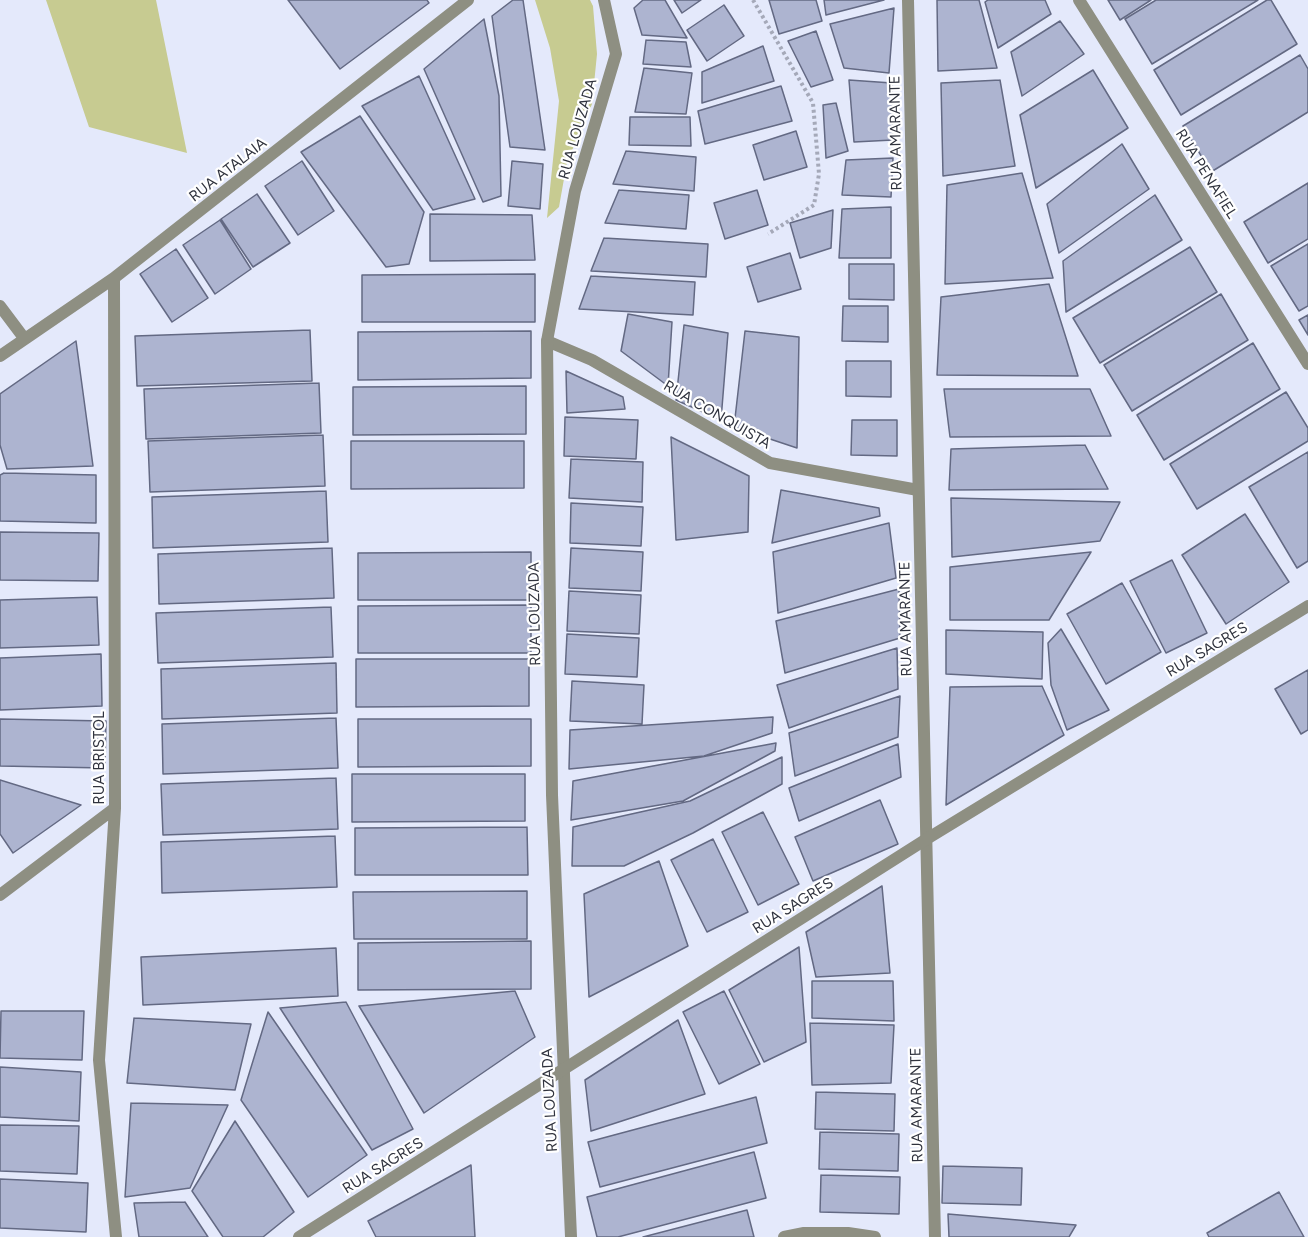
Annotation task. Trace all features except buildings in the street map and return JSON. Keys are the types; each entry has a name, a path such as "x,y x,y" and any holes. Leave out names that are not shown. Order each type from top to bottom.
{"street":[{"name":"RUA ATALAIA","path":"0,356 114,278 468,0"},
{"name":"RUA LOUZADA","path":"571,1237 552,795 547,341 575,191 616,54 603,0"},
{"name":"RUA AMARANTE","path":"908,0 935,1237"},
{"name":"RUA PENAFIEL","path":"1079,0 1308,364"},
{"name":"RUA BRISTOL","path":"114,278 116,808 99,1060 116,1237"},
{"path":"0,306 24,338"},
{"name":"RUA CONQUISTA","path":"547,341 592,360 770,463 918,490"},
{"name":"RUA SAGRES","path":"298,1237 925,840 1308,606"},
{"path":"0,896 116,808"},
{"path":"784,1237 804,1233 848,1233 875,1237"}],"path":[{"path":"753,0 813,103 819,174 814,205 768,234"}],"green space":[{"path":"46,0 156,0 187,153 89,127"},
{"path":"535,0 590,0 593,6 597,54 592,104 567,162 559,207 547,218 559,101 550,48"}]}
